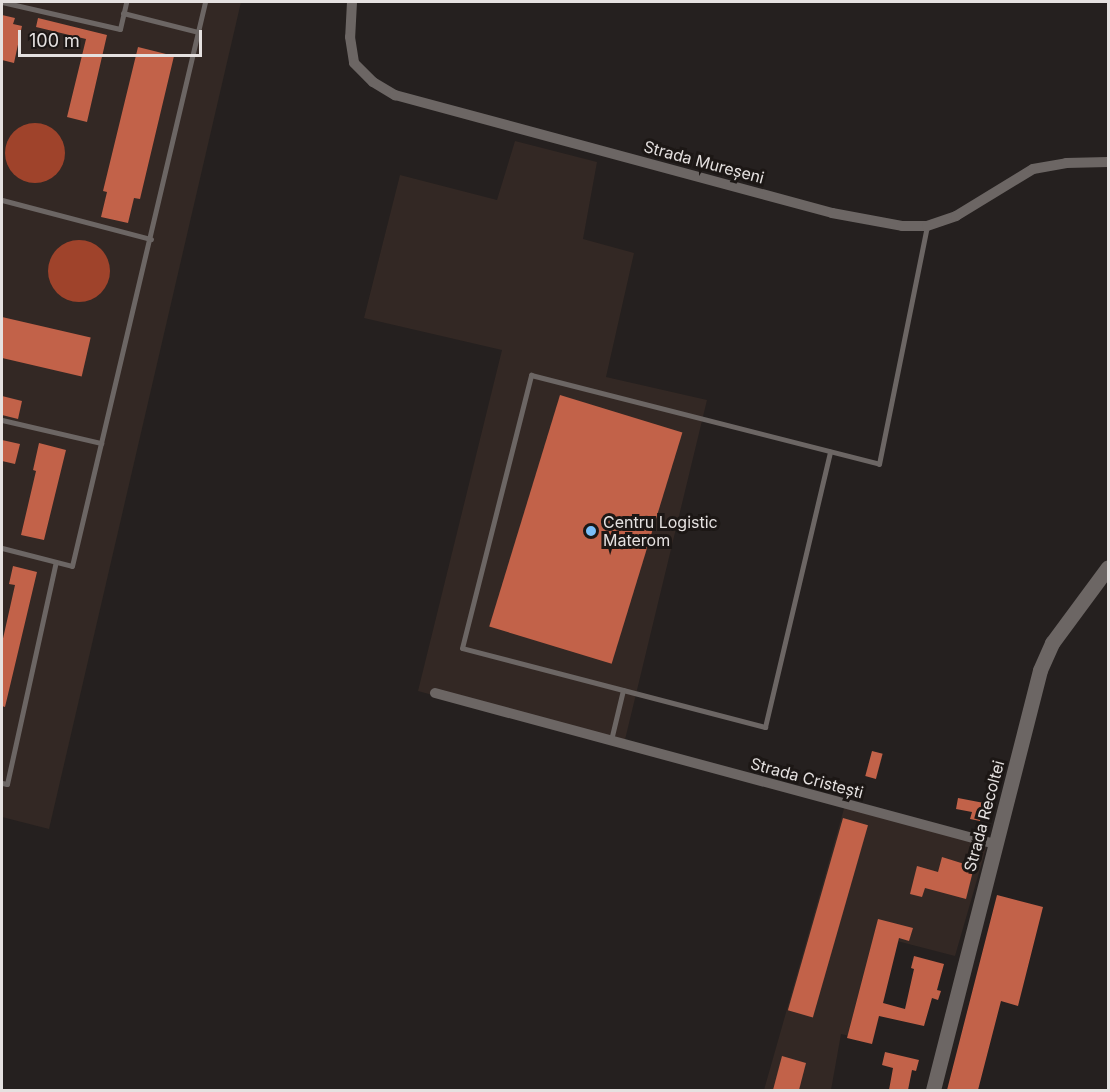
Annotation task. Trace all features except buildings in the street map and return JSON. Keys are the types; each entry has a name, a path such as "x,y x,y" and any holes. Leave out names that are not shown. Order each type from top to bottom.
{"street":[{"name":"Strada Mureșeni","path":"352,2 350,37 354,63 373,82 395,95 832,213 902,226 927,226 956,216 1034,170 1066,163 1108,162"},
{"name":"Strada Recoltei","path":"933,1090 1040,670 1052,643 1108,567"},
{"name":"Strada Cristești","path":"435,693 995,844"}],"lane":[{"path":"2,2 120,29 126,2"},
{"path":"2,548 72,566 151,239 205,2"},
{"path":"123,13 198,32"},
{"path":"2,200 151,239"},
{"path":"830,452 765,727 462,648 531,375 879,464 927,226"},
{"path":"2,420 101,443"},
{"path":"2,783 7,784 56,562"},
{"path":"611,740 623,690"}],"shaded area":[{"path":"2,2 241,2 49,829 2,817"},
{"path":"35,123 52,128 60,136 65,153 60,170 52,178 35,183 18,178 10,170 5,153 10,136 18,128"},
{"path":"515,141 597,162 583,239 634,253 606,377 707,400 623,748 418,691 502,350 364,318 400,175 497,200"},
{"path":"79,240 91,242 101,249 108,259 110,271 108,283 101,293 91,300 79,302 67,300 57,293 50,283 48,271 50,259 57,249 67,242"},
{"path":"845,805 987,845 955,956 897,941 872,1041 841,1034 831,1090 764,1090"}],"place":[{"name":"Centru Logistic Materom","path":"591,531"}]}
